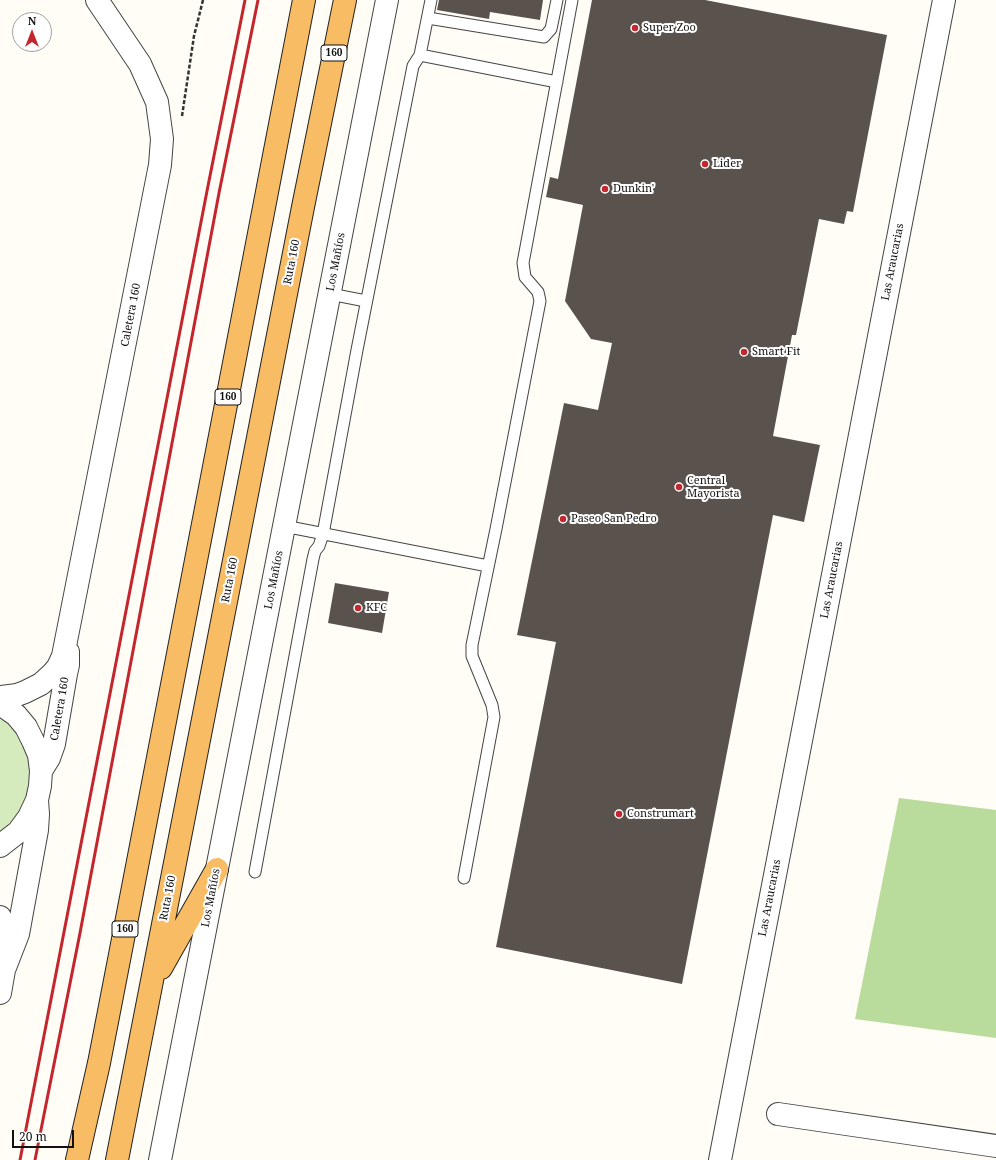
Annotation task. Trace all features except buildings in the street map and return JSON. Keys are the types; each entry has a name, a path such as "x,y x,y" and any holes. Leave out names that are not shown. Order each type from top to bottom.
{"highway":[{"name":"160","path":"77,1160 101,1055 304,0"},
{"name":"Ruta 160","path":"117,1160 300,222 345,0"},
{"path":"151,985 217,869"}],"street":[{"name":"Caletera 160","path":"0,697 17,695 41,684 48,679 58,667 63,656 160,165 162,139 157,102 140,64 98,0"},
{"name":"Los Mañíos","path":"160,1160 387,0"},
{"name":"Las Araucarias","path":"720,1160 944,0"},
{"name":"Caletera 160","path":"41,771 49,758 54,744 68,665 66,644"},
{"path":"0,704 16,715 26,727 39,755 41,771 37,800 29,817 18,832 0,846"},
{"path":"4,970 18,934 37,830 37,800"},
{"path":"0,917 5,950 4,970 0,993"},
{"path":"778,1114 996,1146"}],"lane":[{"path":"255,872 313,559 323,534 366,301 413,66 420,55 431,0"},
{"path":"428,18 544,37 551,29 557,0"},
{"path":"464,878 494,717 492,705 472,656 472,645 540,301 538,292 525,277 523,263 572,0"},
{"path":"420,55 557,82"},
{"path":"330,294 366,301"},
{"path":"284,526 488,566"}],"path":[{"path":"181,119 194,36 203,0"}],"green space":[{"path":"0,716 11,725 22,740 29,757 31,775 28,794 21,811 10,825 0,833"},
{"path":"899,798 996,810 996,1038 855,1019"}],"railway":[{"path":"20,1160 245,0"},
{"path":"35,1160 80,933 219,193 258,0"}],"place":[{"name":"Super Zoo","path":"635,28"},
{"name":"Lider","path":"705,164"},
{"name":"Dunkin'","path":"605,189"},
{"name":"Smart Fit","path":"744,352"},
{"name":"Central Mayorista","path":"679,487"},
{"name":"Paseo San Pedro","path":"563,519"},
{"name":"KFC","path":"358,608"},
{"name":"Construmart","path":"619,814"}]}
